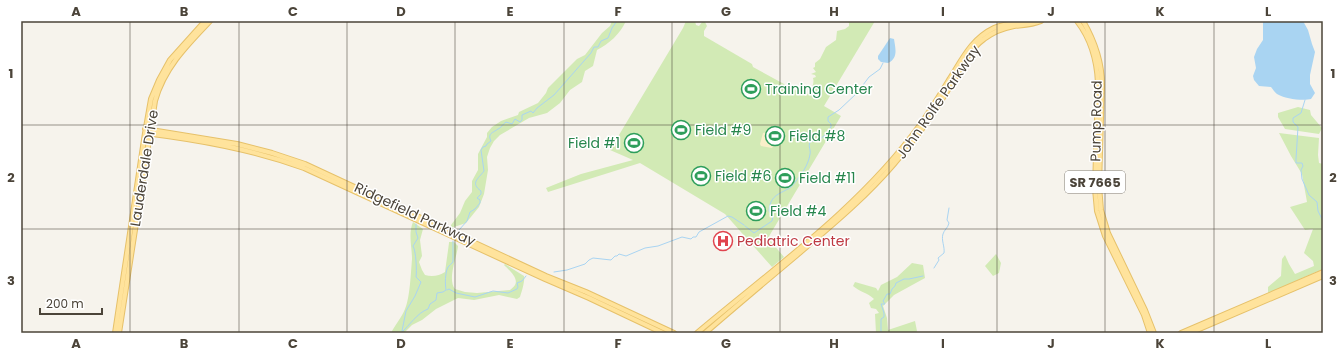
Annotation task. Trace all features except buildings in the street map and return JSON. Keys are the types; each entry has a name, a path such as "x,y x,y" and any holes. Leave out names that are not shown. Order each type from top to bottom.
{"main road":[{"name":"Lauderdale Drive","path":"119,333 151,99 163,72 178,50 205,21"},
{"name":"Lauderdale Drive","path":"115,333 147,131 154,101 166,75 181,53 210,21"},
{"name":"John Rolfe Parkway","path":"697,333 835,218 861,193 894,158 915,131 933,106 966,52 976,40 985,33 999,26 1029,21"},
{"name":"John Rolfe Parkway","path":"706,332 846,214 869,191 926,123 975,46 988,36 1000,30 1011,27 1031,25 1041,21"},
{"name":"Pump Road","path":"1078,21 1085,32 1090,45 1097,72 1095,189 1097,211 1105,236 1144,315 1150,333"},
{"name":"Pump Road","path":"1083,21 1090,33 1096,50 1102,79 1099,186 1101,210 1108,233 1148,316 1154,333"},
{"name":"Ridgefield Parkway","path":"147,131 238,148 267,155 304,168 545,279 674,333"},
{"path":"1181,333 1323,272"},
{"path":"1190,333 1323,276"},
{"name":"Ridgefield Parkway","path":"627,314 663,333"}],"green space":[{"path":"612,21 626,21 614,38 597,50 593,66 585,71 582,82 570,90 560,103 547,113 529,118 500,135 494,141 487,157 488,170 484,194 479,207 466,223 451,228 451,225 460,213 465,201 472,192 472,181 478,170 478,154 487,137 487,133 492,127 501,121 518,115 519,112 538,103 548,88 577,59 585,55 602,33 610,26"},
{"path":"686,21 695,21 696,25 699,26 703,21 705,22 707,26 704,31 704,36 752,64 753,67 806,96 813,85 813,78 816,77 815,75 811,74 816,72 813,68 815,67 815,63 820,59 826,47 836,40 837,31 845,29 849,26 847,21 875,21 824,106 841,116 768,238 784,257 772,267 725,214 640,163 548,192 546,188 581,174 633,160 610,150"},
{"path":"1298,107 1310,110 1311,115 1322,128 1319,134 1285,129 1278,117 1278,113"},
{"path":"1279,133 1319,138 1319,163 1323,164 1323,269 1268,293 1268,287 1281,276 1282,259 1285,255 1295,274 1314,266 1313,261 1304,253 1313,229 1305,230 1290,207 1307,202 1302,174"},
{"path":"413,222 423,229 420,240 422,256 419,262 425,275 435,276 445,272 449,242 454,242 458,246 452,274 455,289 477,293 510,290 514,287 516,279 504,265 505,264 524,276 524,283 520,297 517,299 499,295 474,300 458,298 436,309 422,320 412,325 404,333 391,333 404,312 407,304 412,259 411,231"},
{"path":"996,254 1001,263 999,273 993,276 985,266"},
{"path":"912,263 923,265 925,278 894,295 883,306 887,318 888,330 915,321 916,333 876,333 875,314 879,313 876,309 871,308 869,303 874,299 853,286 855,282 876,288 878,291 881,285 897,277"}],"sand":[{"path":"767,132 772,134 775,140 772,148 761,146 760,144 763,133"}],"water":[{"path":"1263,21 1303,21 1308,30 1315,52 1310,75 1310,84 1315,93 1311,99 1299,100 1285,97 1277,94 1271,87 1259,86 1254,80 1253,76 1256,68 1254,57 1263,40"},
{"path":"890,38 894,39 894,58 888,63 881,62 878,59 878,56"}],"waterway":[{"path":"459,230 467,221 470,212 480,203 480,200 477,198 481,194 481,191 476,186 476,181 484,171 481,150 491,141 490,135 506,122 512,124 515,119 520,122 522,120 522,115 531,111 533,113 554,95 591,53 594,47 598,47 601,41 608,38 617,21"},
{"path":"745,226 754,233 772,221 773,216 769,211 771,201 777,195 791,187 803,172 810,153 810,142 824,136 831,127 828,117 839,110 857,93 869,77 880,69 883,63"},
{"path":"1305,100 1301,113 1293,118 1293,122 1298,127 1296,163 1302,163 1302,179 1309,195 1317,202 1318,211 1323,221"},
{"path":"934,268 939,260 938,258 944,253 943,236 949,223 947,220 949,208"},
{"path":"554,272 567,270 585,264 593,258 611,260 619,254 626,256 645,248 658,246 682,237 691,239 696,237 699,232 728,216 744,225"},
{"path":"402,331 406,311 421,282 416,277 416,261 413,246 418,238 416,224"},
{"path":"401,333 417,316 428,309 430,304 436,300 437,293 446,290 446,272 448,267 453,262 453,241"},
{"path":"447,290 449,289 456,293 475,297 493,291 508,293 517,289 517,283 522,281 526,276"},
{"path":"881,333 881,319 884,317 881,304 885,304 883,301 887,294 890,294 896,283 904,279 923,276"}],"place":[{"name":"Training Center","path":"751,89"},
{"name":"Field #9","path":"681,130"},
{"name":"Field #8","path":"775,136"},
{"name":"Field #1","path":"634,143"},
{"name":"Field #6","path":"701,176"},
{"name":"Field #11","path":"785,178"},
{"name":"Field #4","path":"756,211"},
{"name":"Pediatric Center","path":"723,241"}]}
